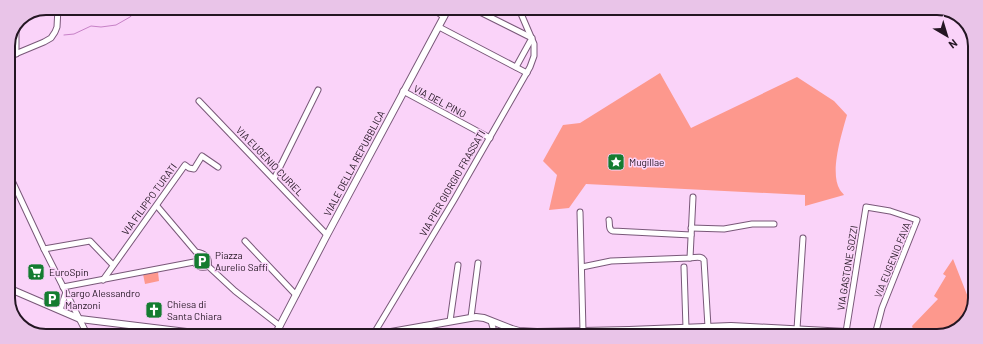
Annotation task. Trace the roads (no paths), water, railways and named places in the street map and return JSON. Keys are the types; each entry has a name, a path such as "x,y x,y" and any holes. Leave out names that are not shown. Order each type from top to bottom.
{"street":[{"path":"16,40 16,54 51,38 57,27 58,15"},
{"path":"486,15 532,38 516,67"},
{"name":"VIA PIER GIORGIO FRASSATI","path":"377,329 454,200 527,73 534,56 534,48 532,38 522,15"},
{"name":"VIALE DELLA REPUBBLICA","path":"279,329 403,91 444,17"},
{"path":"439,27 527,73"},
{"path":"274,179 318,90"},
{"name":"VIA DEL PINO","path":"403,91 490,138"},
{"name":"VIA EUGENIO CURIEL","path":"199,100 327,235"},
{"name":"VIA FILIPPO TURATI","path":"103,280 185,165 194,169 202,156 218,167"},
{"path":"15,187 64,290 85,329"},
{"path":"690,258 693,197"},
{"path":"157,206 196,252 206,255 209,260 208,266"},
{"name":"VIA GASTONE SOZZI","path":"846,329 866,207"},
{"name":"VIA EUGENIO FAVA","path":"866,207 890,211 917,220 882,308 880,329"},
{"path":"580,212 583,329"},
{"path":"610,220 611,231 691,235"},
{"path":"691,228 724,229 752,224 774,224"},
{"path":"675,329 731,326 797,329 803,238"},
{"path":"44,249 90,241 113,265"},
{"path":"245,241 296,295"},
{"path":"582,267 607,261 701,257 704,260 705,327"},
{"path":"64,290 103,280 194,262 203,268 208,266"},
{"path":"472,317 478,263"},
{"path":"450,321 458,265"},
{"path":"208,266 276,329"},
{"path":"684,267 687,328"},
{"path":"60,310 64,290"},
{"path":"15,291 80,319 162,329"},
{"path":"412,329 472,317 491,321 512,329"},
{"path":"491,321 493,329"}],"waterway":[{"path":"64,35 74,34 91,26 101,27 116,25 132,15"}],"place":[{"name":"Mugillae","path":"616,162"},
{"name":"Piazza Aurelio Saffi","path":"202,261"},
{"name":"EuroSpin","path":"36,272"},
{"name":"Largo Alessandro Manzoni","path":"52,299"},
{"name":"Chiesa di Santa Chiara","path":"154,310"}]}
